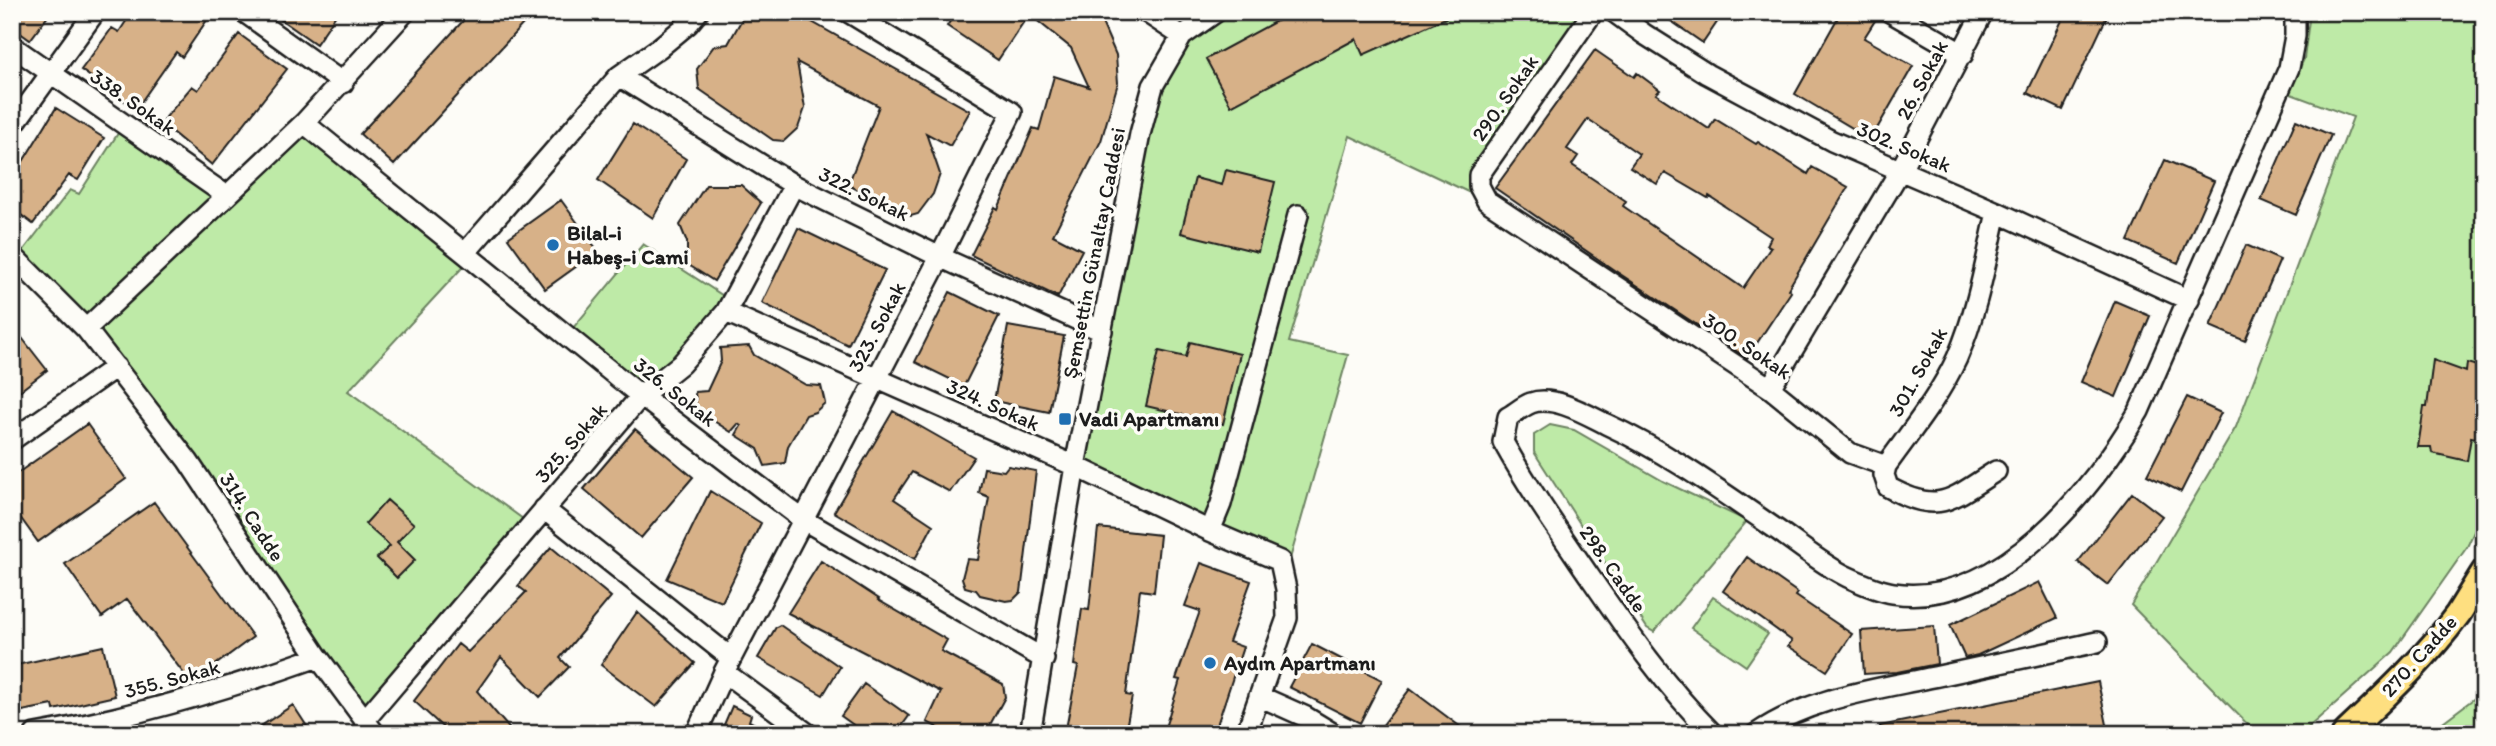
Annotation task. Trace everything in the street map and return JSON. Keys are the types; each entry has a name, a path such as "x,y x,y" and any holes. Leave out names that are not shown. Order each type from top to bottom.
{"main road":[{"name":"270. Cadde","path":"2345,734 2404,678 2434,644 2459,613 2484,572"}],"street":[{"path":"12,127 94,12"},
{"path":"244,12 343,82"},
{"path":"86,329 304,123 405,12"},
{"path":"466,251 619,76 659,48 698,12"},
{"name":"323. Sokak","path":"696,734 802,519 940,257 1012,113 848,12"},
{"path":"1146,12 1182,36"},
{"name":"Şemsettin Günaltay Caddesi","path":"1030,734 1075,466 1140,134 1153,86 1182,36 1216,12"},
{"name":"290. Sokak","path":"1479,175 1593,12"},
{"name":"302. Sokak","path":"1614,12 1707,74 1832,141 1901,169 2189,300"},
{"path":"1890,12 1962,54"},
{"name":"26. Sokak","path":"1770,388 1901,169 1983,12"},
{"path":"2189,300 2289,68 2295,36 2295,12"},
{"name":"338. Sokak","path":"12,46 227,196"},
{"name":"322. Sokak","path":"619,76 794,186 1102,331"},
{"name":"326. Sokak","path":"304,123 466,251 641,396 802,519 1044,659"},
{"name":"300. Sokak","path":"1479,175 1479,186 1487,201 1770,388 1850,453 1886,466"},
{"name":"325. Sokak","path":"370,727 544,509 641,396 681,364 726,312 794,186"},
{"name":"301. Sokak","path":"1886,466 1929,408 1957,358 1974,311 1997,212"},
{"path":"1210,531 1221,504 1298,215"},
{"name":"314. Cadde","path":"12,255 86,329 188,461 318,657 370,727"},
{"name":"298. Cadde","path":"1713,734 1636,643 1526,484 1503,442 1508,417 1533,403 1564,404 1636,438 1717,488 1846,576 1891,593 1941,591 1976,579 2004,565 2033,542 2097,476 2116,451 2139,411 2189,300"},
{"name":"324. Sokak","path":"726,312 1075,466 1210,531 1280,561 1286,589 1287,618 1259,696"},
{"path":"12,440 116,367"},
{"path":"1886,466 1884,475 1888,487 1927,503 1947,501 1996,471"},
{"path":"544,509 808,734"},
{"path":"1756,734 1780,728 1814,705 2097,642"},
{"name":"355. Sokak","path":"47,733 188,701 318,657"},
{"path":"1245,734 1259,696 1306,717 1334,734"}],"green space":[{"path":"1216,12 1593,12 1479,175 1487,201 1350,136 1289,342 1348,355 1290,559 1280,561 1075,466 1140,134 1182,36"},
{"path":"2310,12 2484,12 2484,510 2467,547 2393,652 2301,734 2257,734 2131,605 2236,427 2353,117 2288,93 2304,59"},
{"path":"304,123 472,257 348,391 531,525 364,721 188,461 17,259 70,190 79,194 124,124 227,196"},
{"path":"643,244 731,301 641,396 567,335"},
{"path":"1550,425 1574,430 1663,481 1747,521 1654,632 1647,628 1534,452 1534,435"},
{"path":"1713,597 1768,634 1746,666 1691,628"},
{"path":"2484,691 2484,734 2427,734"}],"building":[{"path":"12,12 51,12 30,40 12,27"},
{"path":"132,12 196,12 207,20 182,57 176,52 136,109 81,70 112,28 119,32"},
{"path":"270,12 338,12 316,44"},
{"path":"471,12 534,12 394,165 360,134"},
{"path":"746,12 794,12 970,111 950,146 926,133 940,174 933,194 918,214 911,216 848,185 879,106 797,62 805,108 798,128 784,141 773,140 699,89 697,69 714,46 728,44"},
{"path":"956,12 1094,12 1100,18 1116,55 1118,83 1101,141 1053,235 1082,250 1058,297 971,255 995,207 998,209 1033,128 1039,130 1054,76 1089,87 1071,48 1029,14 998,60 947,26"},
{"path":"1293,12 1459,12 1363,55 1356,39 1231,106 1206,59"},
{"path":"1658,12 1724,12 1703,43"},
{"path":"1841,12 1864,12 1876,19 1864,38 1913,66 1871,139 1795,94"},
{"path":"2066,12 2109,12 2063,110 2027,93"},
{"path":"239,34 287,69 212,165 161,123 192,86 198,90"},
{"path":"1595,50 1634,77 1637,73 1660,90 1656,94 1709,129 1715,119 1808,174 1812,167 1848,187 1788,289 1791,292 1747,358 1495,188","holes":["1588,119 1639,154 1630,167 1657,184 1665,173 1708,198 1709,196 1771,237 1767,245 1771,247 1743,288 1623,206 1626,201 1572,165 1578,156 1567,149"]},
{"path":"56,108 104,138 78,180 69,175 33,224 12,208 12,156 22,163"},
{"path":"2296,120 2331,135 2296,215 2261,200"},
{"path":"633,124 686,159 653,218 598,180"},
{"path":"2165,160 2214,181 2178,263 2128,241"},
{"path":"1226,170 1275,182 1258,252 1181,233 1195,178 1222,185"},
{"path":"706,185 741,185 761,203 714,281 687,264 687,242 680,225"},
{"name":"Bilal-i Habeş-i Cami","path":"561,200 598,251 545,289 508,238"},
{"path":"798,228 885,270 848,345 762,303"},
{"path":"2246,245 2280,260 2245,341 2210,326"},
{"path":"950,292 999,316 964,386 915,362"},
{"path":"2115,301 2150,316 2116,397 2081,382"},
{"path":"12,325 47,370 12,397"},
{"path":"1008,326 1064,336 1049,412 994,401"},
{"path":"1190,342 1240,354 1223,424 1146,406 1159,351 1186,357"},
{"path":"749,346 754,355 806,385 821,386 825,403 815,412 806,415 788,446 785,463 765,466 758,449 736,435 741,426 738,424 731,432 709,418 697,415 695,392 707,391 721,361 720,348"},
{"path":"2433,360 2466,372 2467,363 2484,368 2484,406 2476,438 2471,437 2467,461 2432,453 2431,447 2418,447"},
{"path":"2187,397 2221,413 2181,492 2147,475"},
{"path":"893,411 974,457 950,492 912,472 894,499 933,525 915,559 834,512"},
{"path":"87,424 126,479 38,542 12,506 12,477"},
{"path":"635,429 693,477 641,538 584,489"},
{"path":"1008,466 1036,471 1021,592 1013,600 1006,601 980,595 976,590 965,587 962,578 967,559 978,560 989,497 979,493 984,468 1004,471"},
{"path":"710,491 761,523 722,602 667,579"},
{"path":"2132,493 2162,516 2108,585 2078,562"},
{"path":"387,500 414,524 397,542 415,560 397,578 377,558 390,546 365,524"},
{"path":"154,502 253,637 191,683 127,599 102,617 65,564"},
{"path":"1098,528 1160,535 1154,592 1140,590 1126,695 1132,696 1125,734 1065,734 1078,666 1074,665 1082,609 1089,610"},
{"path":"551,547 611,597 560,658 569,667 540,697 501,657 477,691 514,734 450,734 414,701 458,644 468,652 526,592 518,586"},
{"path":"1747,557 1798,593 1796,596 1852,634 1827,671 1788,646 1792,641 1723,591"},
{"path":"821,561 878,600 947,640 941,651 1003,684 1005,697 985,734 950,734 927,722 941,692 788,613"},
{"path":"1201,563 1251,581 1229,642 1243,647 1214,734 1163,734 1180,680 1176,679 1200,611 1185,606"},
{"path":"2039,582 2057,618 1978,655 1965,658 1950,625"},
{"path":"637,612 695,663 656,707 601,665"},
{"path":"780,625 840,667 823,695 758,658 776,627"},
{"path":"1934,626 1937,664 1897,672 1864,674 1861,631"},
{"path":"1312,644 1382,680 1360,723 1289,687"},
{"path":"103,646 115,696 54,710 53,705 12,713 12,666"},
{"path":"2098,682 2109,734 1881,734 1880,726"},
{"path":"864,684 909,716 896,734 866,734 841,716"},
{"path":"1410,689 1470,734 1376,734"},
{"path":"293,705 312,734 249,734"},
{"path":"732,706 751,715 749,721 774,734 720,734"}],"place":[{"name":"Bilal-i Habeş-i Cami","path":"553,245"},
{"name":"Vadi Apartmanı","path":"1065,419"},
{"name":"Aydın Apartmanı","path":"1210,663"}]}
